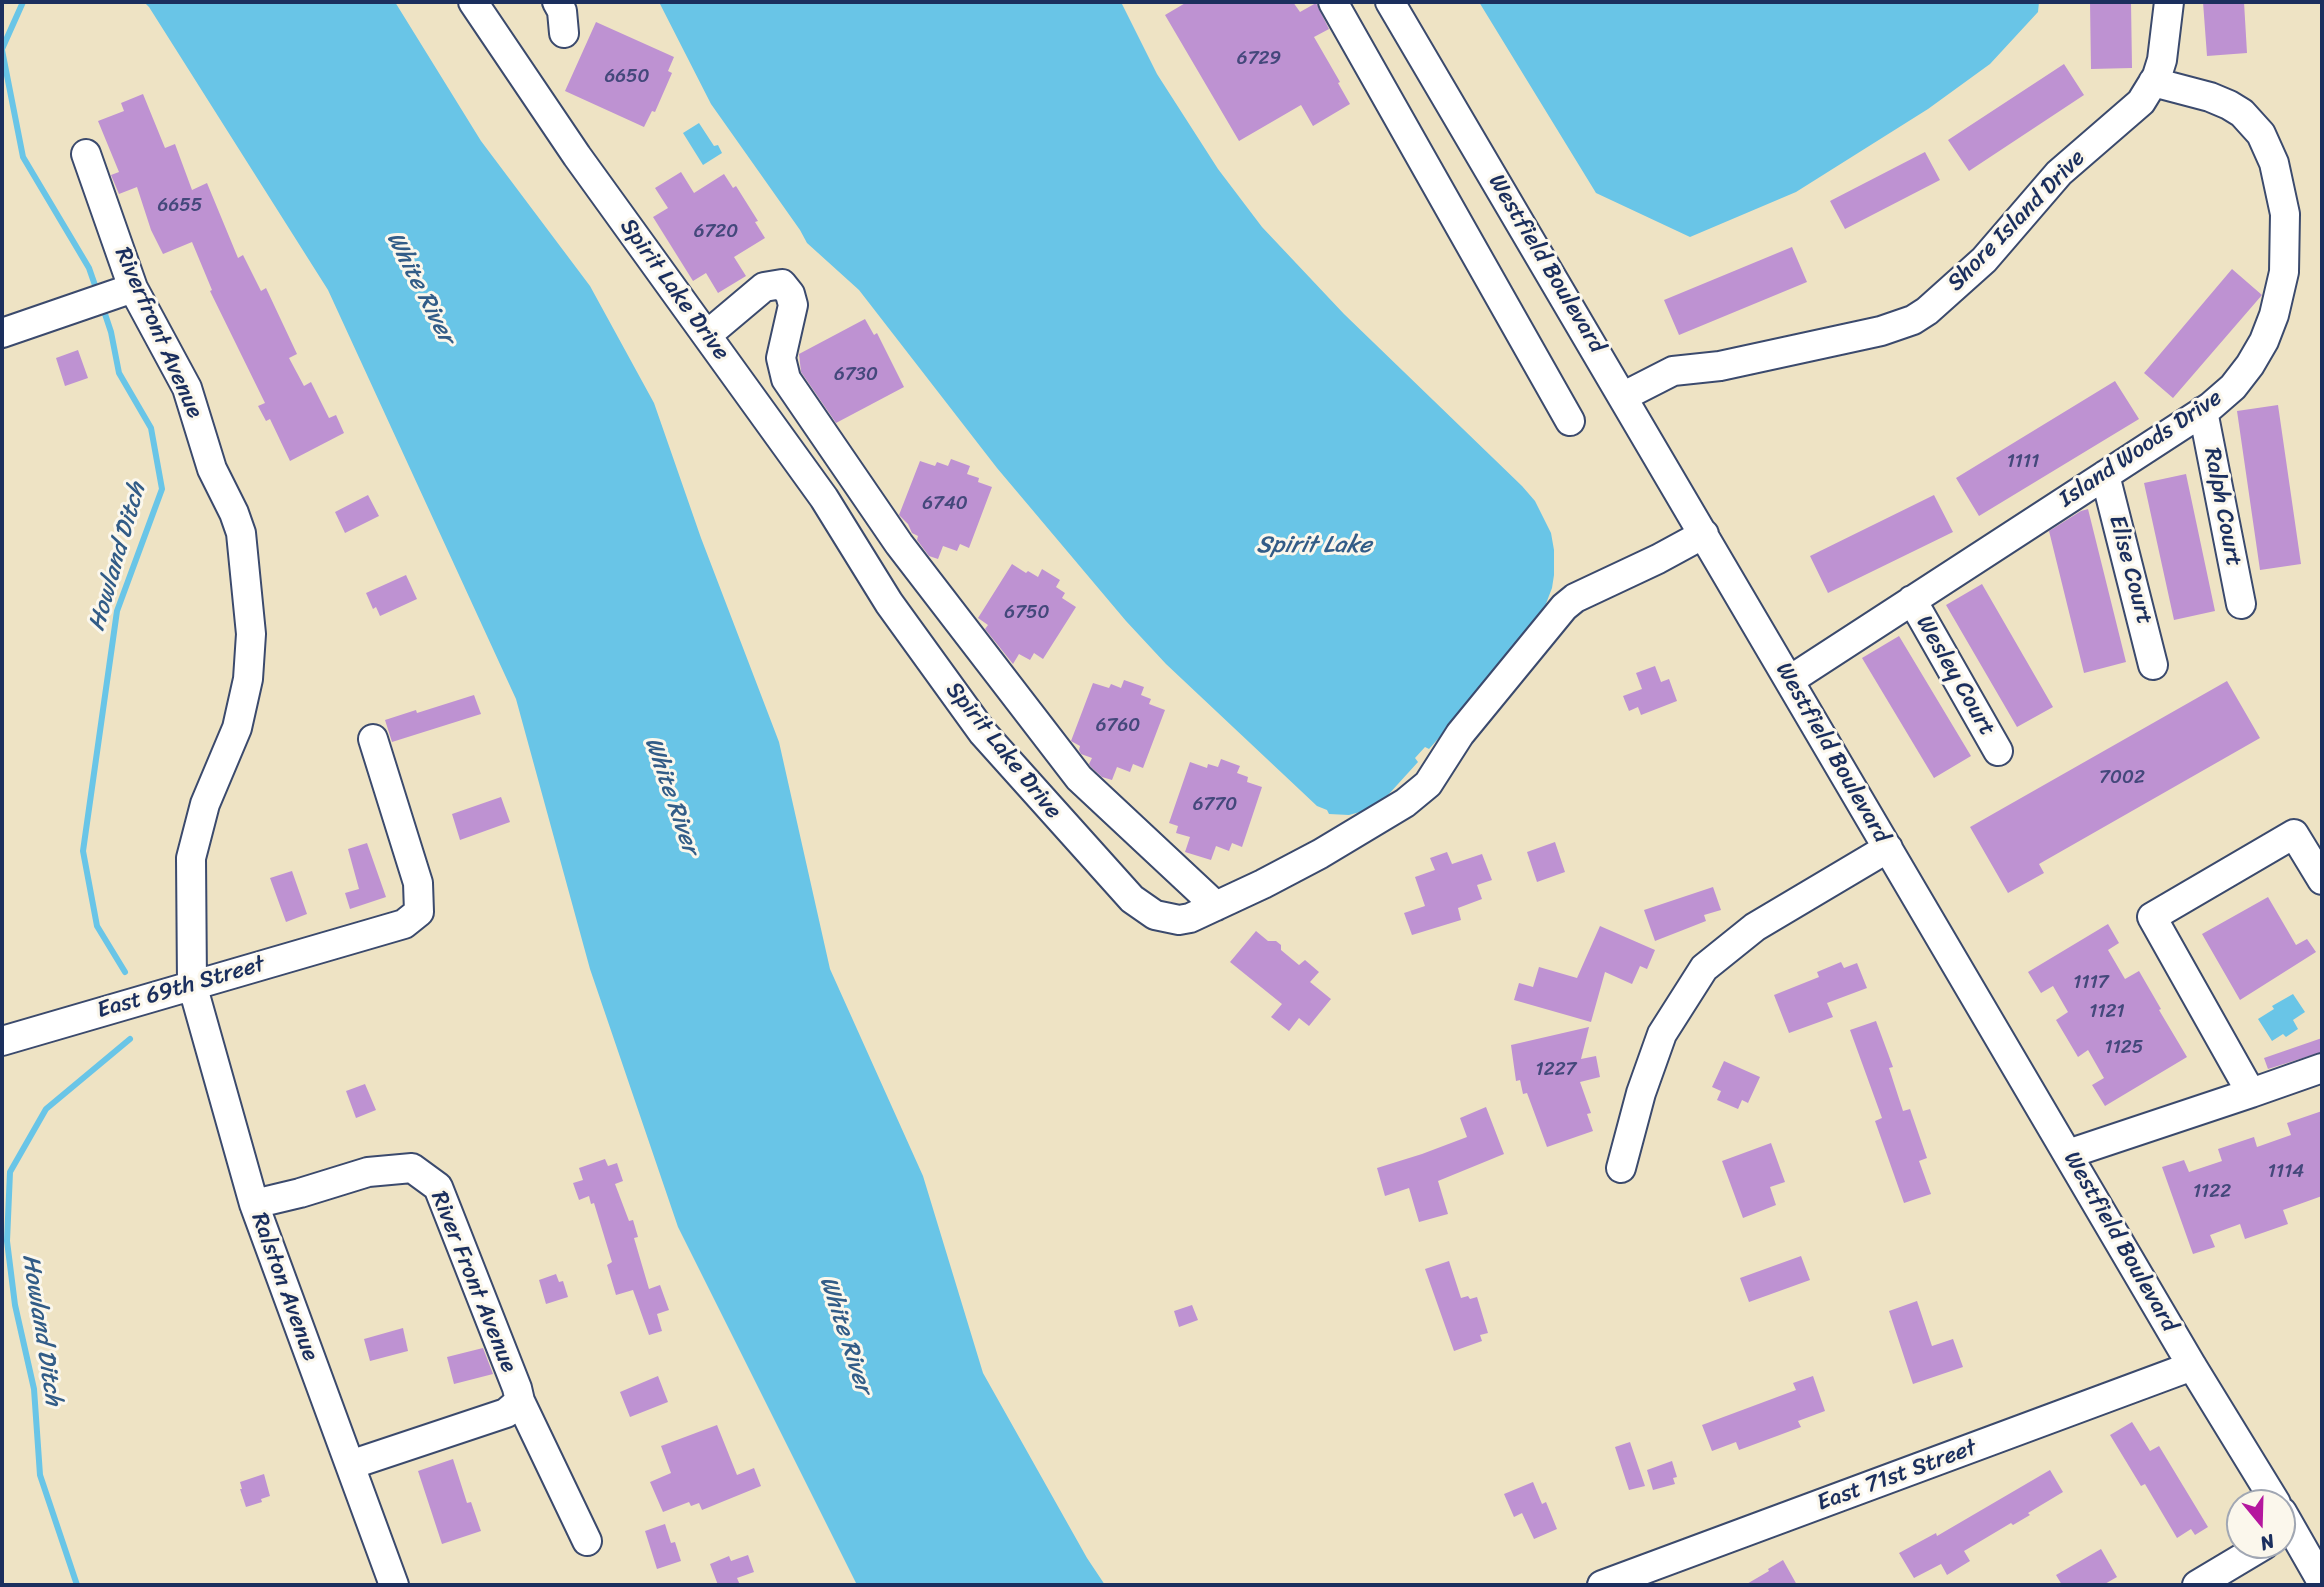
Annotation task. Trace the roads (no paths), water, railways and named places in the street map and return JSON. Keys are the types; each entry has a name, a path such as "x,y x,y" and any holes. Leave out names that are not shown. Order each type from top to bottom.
{"street":[{"name":"Spirit Lake Drive","path":"473,2 577,156 824,498 889,603 983,733 1132,899 1149,913 1168,919 1190,918 1320,854 1418,794 1437,773 1460,734 1564,607 1575,598 1704,534"},
{"path":"557,2 562,11 564,33"},
{"path":"1333,2 1570,421"},
{"name":"Westfield Boulevard","path":"1391,2 2192,1366 2267,1489"},
{"name":"Shore Island Drive","path":"1624,396 1673,370 1720,366 1881,331 1913,320 1938,303 1984,260 2059,173 2137,107 2146,96 2162,60 2169,2"},
{"name":"Island Woods Drive","path":"1790,680 2203,411 2217,401 2250,365 2267,333 2277,305 2284,272 2284,206 2271,153 2261,134 2246,117 2229,105 2210,97 2153,82"},
{"name":"Riverfront Avenue","path":"86,154 133,288 190,395 212,469 236,520 242,551 251,634 248,680 237,728 205,804 191,858 192,984"},
{"path":"707,335 764,287 782,284 790,294 793,305 781,358 786,379 899,544 1079,778 1216,906"},
{"path":"2,333 133,288"},
{"name":"Ralph Court","path":"2203,411 2241,604"},
{"name":"Elise Court","path":"2105,475 2153,666"},
{"name":"Wesley Court","path":"1912,600 1998,751"},
{"name":"East 69th Street","path":"2,1041 404,924 419,912 418,883 373,739"},
{"path":"2251,1093 2152,917 2294,834 2322,880"},
{"path":"1621,1168 1641,1093 1662,1034 1704,968 1755,927 1888,848"},
{"name":"Ralston Avenue","path":"192,984 254,1204 394,1585"},
{"path":"2068,1154 2322,1068"},
{"name":"River Front Avenue","path":"254,1204 300,1193 368,1171 412,1168 438,1187 520,1401 587,1541"},
{"name":"East 71st Street","path":"1602,1585 2192,1366"},
{"path":"350,1465 506,1413 520,1401"},
{"path":"2296,1542 2322,1582"},
{"path":"2197,1585 2241,1559"}],"water":[{"name":"White River","path":"144,2 395,2 481,141 590,286 654,403 701,538 779,742 830,969 923,1176 983,1373 1087,1558 1105,1585 857,1585 678,1227 590,969 516,699 328,290"},
{"name":"Spirit Lake","path":"659,2 1121,2 1157,74 1218,169 1262,227 1344,314 1522,486 1535,501 1551,533 1554,575 1542,614 1469,704 1429,749 1425,747 1415,758 1418,762 1388,795 1367,810 1349,815 1329,814 1327,810 1317,806 1166,664 1126,621 997,468 859,290 807,243 711,104"},
{"path":"1479,2 2039,2 2038,12 1990,64 1928,109 1796,192 1690,237 1596,193"},
{"path":"699,123 722,153 703,165 683,133"},
{"path":"2293,994 2305,1012 2293,1020 2298,1029 2286,1037 2283,1034 2272,1041 2258,1019 2274,1009 2272,1006"}],"waterway":[{"path":"2,49 23,2"},
{"name":"Howland Ditch","path":"2,50 23,157 89,268 97,291"},
{"name":"Howland Ditch","path":"102,305 111,332 119,373 151,428 162,489 117,611 83,851 97,926 125,972"},
{"name":"Howland Ditch","path":"77,1585 40,1475 34,1389 15,1305 7,1241 10,1172 46,1109 130,1039"}]}
